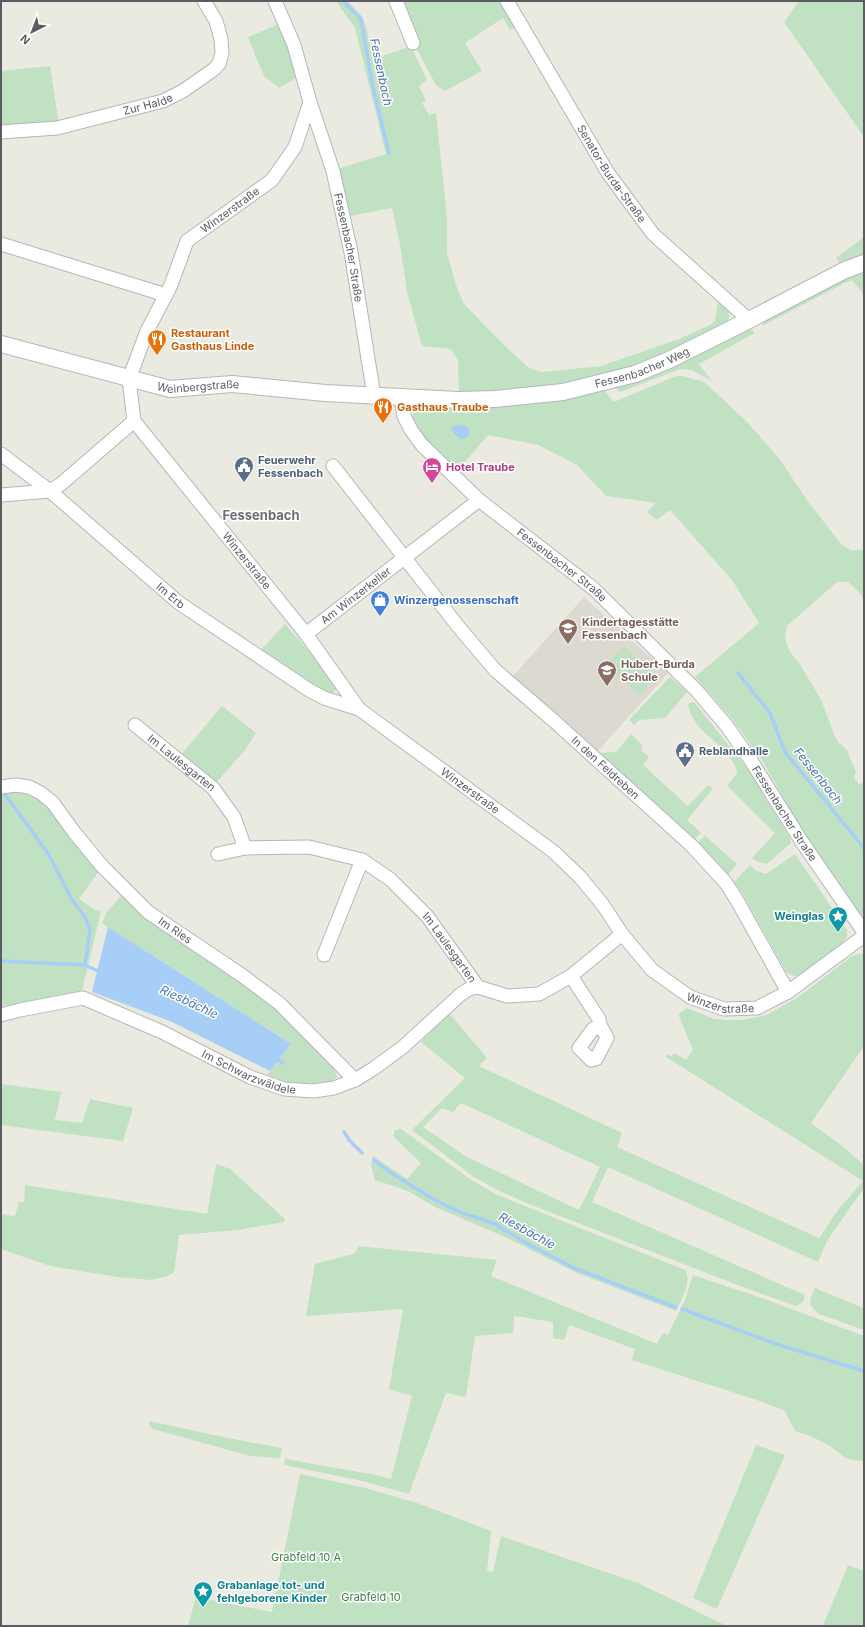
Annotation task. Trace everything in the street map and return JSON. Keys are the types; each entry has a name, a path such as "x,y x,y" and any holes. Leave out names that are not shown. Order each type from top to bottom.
{"street":[{"name":"Zur Halde","path":"1,132 57,128 163,102 183,91 219,64 222,53 221,39 216,21 204,1"},
{"path":"275,1 294,45 310,102"},
{"path":"396,1 413,43"},
{"name":"Senator-Burda-Straße","path":"507,1 608,173 653,234 749,320"},
{"name":"Winzerstraße","path":"310,102 295,147 272,180 186,241 166,294 147,331 129,379 134,421 306,634 358,709 554,852 580,877 603,905 622,934 652,970 690,997 724,1009 757,1008 788,992 864,936"},
{"name":"Fessenbacher Straße","path":"310,102 333,171 347,232 374,396"},
{"path":"1,244 166,294"},
{"name":"Fessenbacher Weg","path":"401,398 458,400 495,399 563,392 635,374 669,360 845,270 864,263"},
{"name":"Weinbergstraße","path":"1,344 170,389 232,384 325,393 401,398"},
{"name":"Fessenbacher Straße","path":"401,398 404,416 418,440 479,500 594,589 697,691 726,725 750,759 802,842 864,932"},
{"path":"1,495 50,491 61,484 134,421"},
{"name":"Im Erb","path":"1,454 50,491 179,602 309,690 324,698 358,709"},
{"path":"333,466 405,557"},
{"name":"Am Winzerkeller","path":"306,634 479,500"},
{"name":"In den Feldreben","path":"405,557 457,625 495,670 554,721 692,846 726,882 788,992"},
{"name":"Im Laulesgarten","path":"135,725 213,788 234,817 245,848"},
{"name":"Im Ries","path":"1,786 16,785 29,787 41,793 53,803 74,832 102,866 148,912 243,976 279,1003 355,1080"},
{"name":"Im Laulesgarten","path":"218,854 245,848 309,847 362,860 390,879 427,916 478,987 507,996 539,994 571,976 622,934"},
{"path":"324,955 362,860"},
{"path":"571,976 599,1019 600,1027"},
{"name":"Im Schwarzwäldele","path":"1,1015 83,998 162,1032 250,1077 284,1089 313,1092 334,1088 355,1080 373,1069 403,1047 461,994 469,989 478,987"}],"shaded area":[{"name":"Hubert-Burda Schule","path":"584,597 668,673 597,752 513,676"}],"green space":[{"path":"336,1 347,1 361,15 366,26 372,54 383,56 411,46 427,80 419,86 426,101 422,103 429,115 436,113 447,217 447,253 456,285 464,304 529,368 542,372 601,366 679,339 710,325 715,321 718,301 721,301 726,306 728,311 729,317 727,324 647,364 561,388 459,394 458,360 451,349 422,346 407,292 400,244 392,208 350,216 337,169 386,154 355,28"},
{"path":"400,1 502,1 517,26 510,30 503,18 465,43 482,71 445,91 436,85 414,44"},
{"path":"799,1 864,1 864,137 784,22"},
{"path":"281,23 288,41 296,78 279,88 264,76 248,37"},
{"path":"50,66 59,125 1,129 1,71"},
{"path":"864,237 864,254 842,265 836,258"},
{"path":"864,270 864,295 852,280 762,326 764,319 849,276"},
{"path":"748,326 755,333 699,364 712,381 692,370 680,369 620,392 616,388 638,381"},
{"path":"676,376 683,376 704,382 714,391 746,421 778,457 809,503 842,545 851,550 864,550 864,599 848,582 837,582 787,626 785,638 790,652 800,664 821,700 837,741 847,750 856,772 854,778 859,784 864,782 864,920 809,843 762,760 732,719 695,677 759,623 732,580 670,510 657,520 647,512 656,503 606,496 577,465 538,445 488,435 457,471 426,440 412,418 418,407 422,406 500,405 566,399 603,389 614,402"},
{"path":"285,624 334,680 337,689 331,694 324,694 259,652"},
{"path":"624,646 657,676 640,695 606,665"},
{"path":"670,677 687,692 665,718 639,720 634,725 629,720"},
{"path":"692,702 695,703 749,771 790,838 791,843 767,864 752,858 775,833 727,786 737,773 734,763 721,747 696,723 688,704"},
{"path":"222,706 256,733 245,750 215,784 181,755"},
{"path":"631,734 642,745 641,750 649,757 643,765 688,806 708,785 713,789 687,820 701,833 695,839 599,753 616,752"},
{"path":"19,791 42,801 60,819 99,871 79,899 95,910 101,911 81,995 1,1006 1,792"},
{"path":"705,836 737,864 728,875 698,842"},
{"path":"795,854 847,930 847,937 841,945 802,976 794,976 786,972 743,894 734,882 750,865 755,870 766,874"},
{"path":"122,895 142,916 244,982 299,1029 333,1066 337,1077 331,1081 296,1085 267,1075 291,1044 102,923 106,913"},
{"path":"864,953 864,1046 811,1123 846,1149 864,1165 864,1189 827,1241 818,1262 608,1167 592,1202 805,1295 803,1302 796,1306 748,1289 524,1202 474,1177 412,1130 465,1078 421,1042 449,1013 487,1058 479,1066 622,1133 617,1147 819,1238 838,1210 863,1181 666,1057 667,1054 671,1056 674,1053 686,1060 693,1050 678,1014 687,1008 714,1019 743,1020 767,1015 800,996 852,956","holes":["461,1103 600,1167 579,1210 467,1157 423,1127 442,1108 453,1112"]},
{"path":"1,1084 61,1092 55,1120 82,1123 90,1099 133,1108 123,1141 1,1125"},
{"path":"401,1129 470,1179 495,1194 685,1270 688,1280 687,1285 676,1311 577,1273 505,1237 435,1207 408,1191 375,1180 371,1165 373,1156 407,1179 421,1163 393,1136 395,1130"},
{"path":"216,1164 230,1169 285,1219 284,1222 238,1230 179,1235 174,1272 168,1276 151,1280 117,1277 50,1266 1,1249 1,1214 15,1216 19,1202 24,1202 25,1185 207,1214"},
{"path":"358,1246 497,1260 491,1276 657,1344 663,1333 668,1335 685,1300 693,1275 759,1297 864,1336 864,1461 847,1458 824,1443 795,1431 785,1411 757,1400 632,1360 635,1349 569,1325 564,1340 553,1338 553,1322 514,1316 513,1333 475,1336 466,1397 446,1393 409,1494 363,1481 284,1465 285,1459 391,1479 412,1396 389,1389 403,1309 306,1316 315,1264 353,1254 356,1252"},
{"path":"815,1287 864,1308 864,1330 819,1314 813,1309 810,1303"},
{"path":"149,1421 282,1448 280,1457 250,1456 153,1429 150,1426"},
{"path":"756,1445 785,1455 717,1609 693,1598"},
{"path":"300,1474 365,1488 417,1503 491,1531 487,1571 493,1572 501,1536 638,1583 727,1626 188,1626 196,1597 272,1612"},
{"path":"848,1565 864,1571 864,1626 823,1626"}],"water":[{"path":"454,426 466,426 469,429 469,435 466,438 460,439 451,430"},
{"path":"108,927 291,1044 270,1071 170,1021 92,992"}],"waterway":[{"name":"Fessenbach","path":"343,1 361,19 372,83 389,153"},
{"name":"Fessenbach","path":"738,673 770,713 785,752 864,848"},
{"name":"Riesbächle","path":"4,793 49,855 72,900 84,915 90,929 85,965"},
{"name":"Riesbächle","path":"1,961 85,965 100,972"},
{"name":"Riesbächle","path":"274,1058 283,1063"},
{"name":"Riesbächle","path":"344,1132 350,1141 362,1153"},
{"name":"Riesbächle","path":"374,1160 391,1173 435,1200 460,1212 495,1224 528,1244 574,1268 675,1307"},
{"name":"Riesbächle","path":"682,1309 776,1344 864,1371"}],"place":[{"name":"Restaurant Gasthaus Linde","path":"157,356"},
{"name":"Gasthaus Traube","path":"383,424"},
{"name":"Feuerwehr Fessenbach","path":"244,483"},
{"name":"Hotel Traube","path":"432,484"},
{"name":"Winzergenossenschaft","path":"380,617"},
{"name":"Kindertagesstätte Fessenbach","path":"568,645"},
{"name":"Hubert-Burda Schule","path":"607,687"},
{"name":"Reblandhalle","path":"685,768"},
{"name":"Weinglas","path":"838,933"},
{"name":"Grabanlage tot- und fehlgeborene Kinder","path":"203,1608"}],"district":[{"name":"Fessenbach","path":"261,515"}],"park label":[{"name":"Grabfeld 10 A","path":"306,1557"},
{"name":"Grabfeld 10","path":"371,1597"}]}
